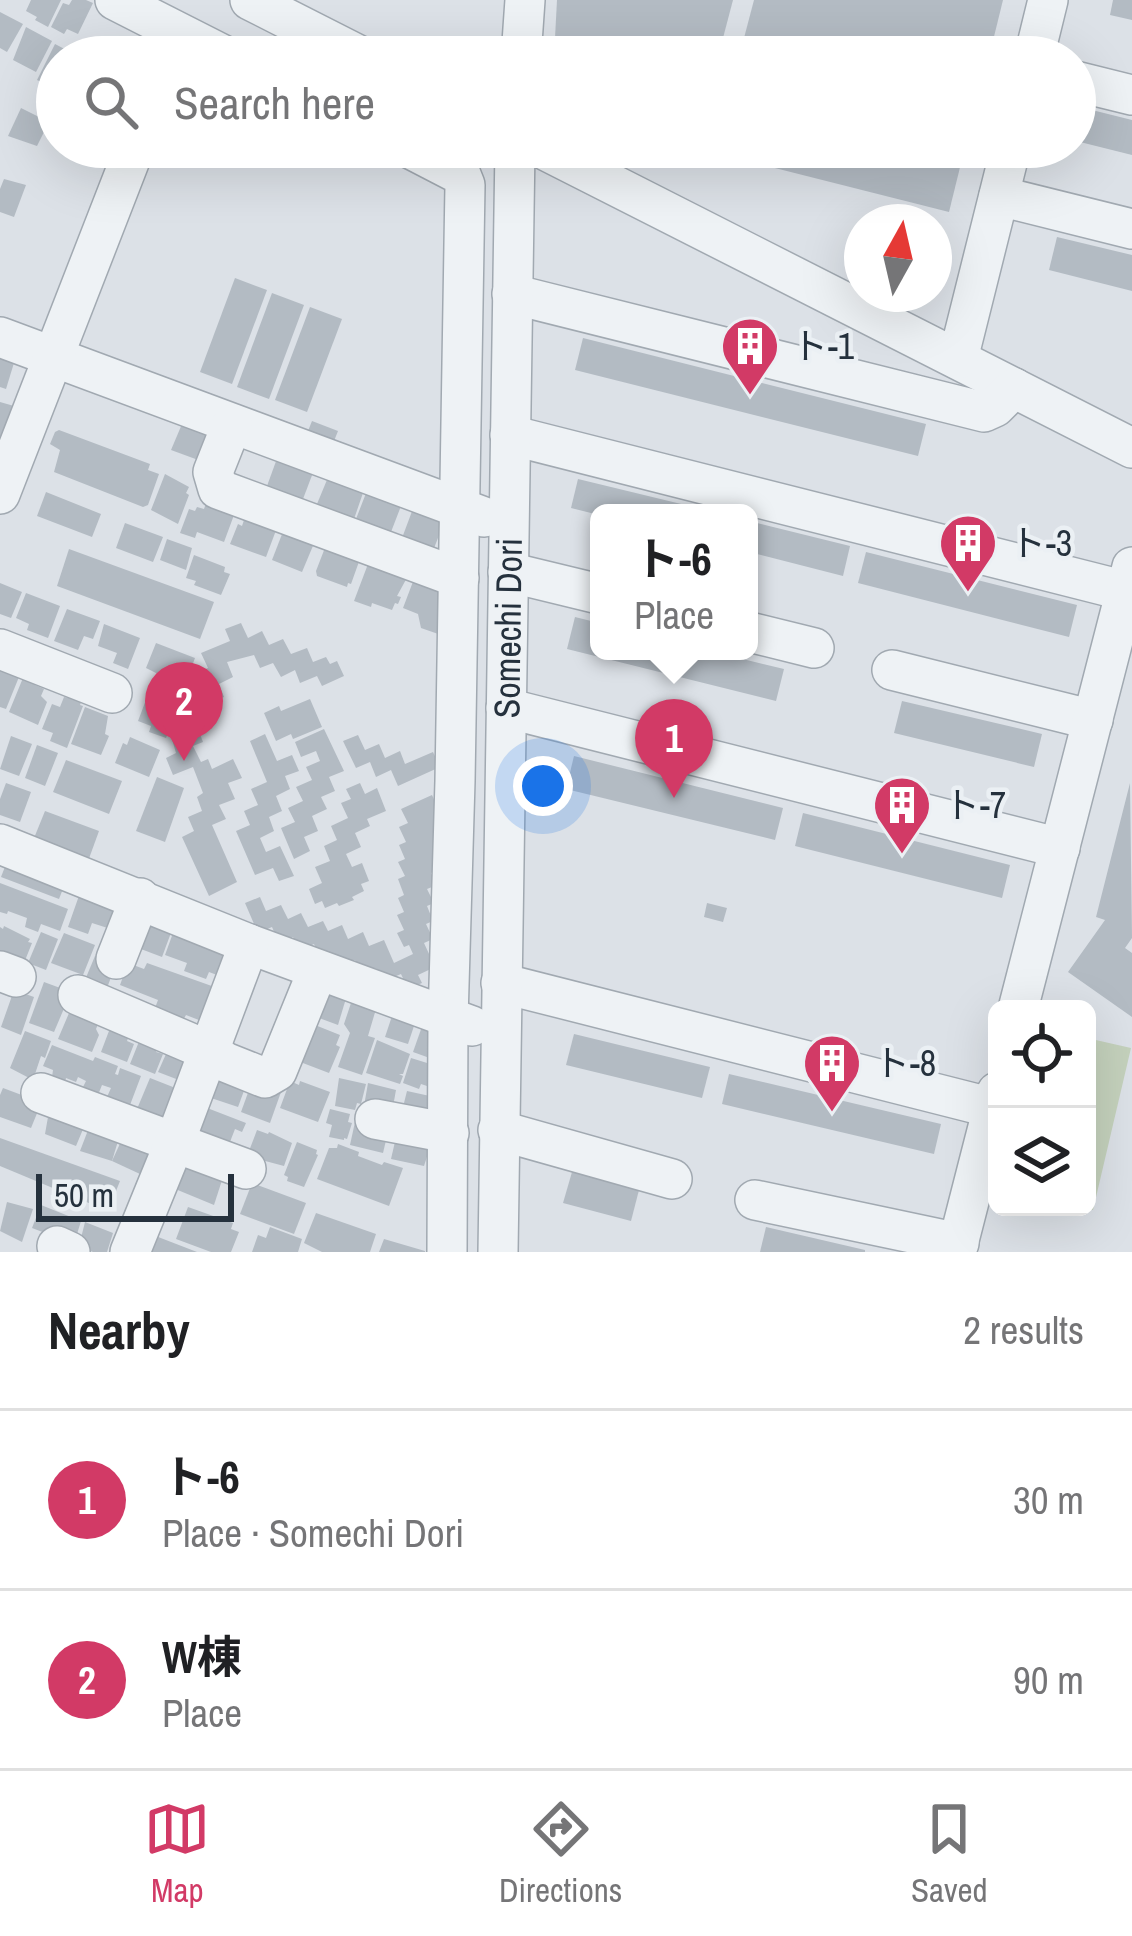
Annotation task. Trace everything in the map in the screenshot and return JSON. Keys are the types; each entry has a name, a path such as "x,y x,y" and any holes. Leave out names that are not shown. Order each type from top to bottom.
{"street":[{"path":"115,0 180,30"},
{"path":"250,0 321,36"},
{"path":"522,36 525,0"},
{"path":"1039,36 1048,0"},
{"path":"1096,86 1132,95"},
{"path":"0,494 127,168"},
{"path":"446,1252 465,185 460,175 447,168"},
{"name":"Somechi Dori","path":"498,1252 515,168"},
{"path":"581,168 1132,448"},
{"path":"958,359 1005,168"},
{"path":"998,196 1132,229"},
{"path":"512,294 984,412 1014,388"},
{"path":"0,337 460,510 509,520"},
{"path":"232,424 213,472 218,489 459,578"},
{"path":"510,434 1129,579 1020,1000"},
{"path":"508,572 590,592"},
{"path":"758,634 814,648"},
{"path":"0,649 112,693"},
{"path":"892,670 1093,720"},
{"path":"506,708 1060,848"},
{"path":"0,844 249,944 500,1035"},
{"path":"116,959 140,898"},
{"path":"130,1252 249,944"},
{"path":"78,995 265,1078 277,1071 318,970"},
{"path":"501,983 988,1099"},
{"path":"41,1093 245,1169"},
{"path":"754,1200 957,1247 993,1108"},
{"path":"375,1119 448,1133"},
{"path":"498,1130 672,1179"}],"green space":[{"path":"1096,1040 1131,1048 1096,1197"}],"building":[{"path":"31,0 61,0 48,27 26,11"},
{"path":"72,0 93,3 78,34 67,29 64,34 51,27 63,3 69,5"},
{"path":"557,0 733,0 724,36 555,36"},
{"path":"754,0 1003,0 994,36 745,36"},
{"path":"1113,0 1132,0 1132,20 1110,15"},
{"path":"0,12 23,24 7,52 0,48"},
{"path":"26,27 43,36 36,36 36,72 13,60"},
{"path":"21,108 36,116 36,146 8,136"},
{"path":"1096,111 1132,120 1132,155 1096,146"},
{"path":"774,168 960,168 951,204 917,204"},
{"path":"4,179 26,185 14,217 0,212"},
{"path":"1057,237 1132,255 1132,291 1049,270"},
{"path":"235,278 267,290 232,384 200,372"},
{"path":"272,293 304,305 269,399 237,387"},
{"path":"310,307 342,319 307,412 275,400"},
{"name":"ト-1","path":"583,338 926,424 918,456 575,370"},
{"path":"17,353 6,389 0,387 0,355"},
{"path":"0,402 14,406 0,445"},
{"path":"312,421 338,431 330,451 304,441"},
{"path":"182,424 211,434 201,461 171,450"},
{"path":"59,430 150,464 148,470 159,474 148,505 54,472 60,450 50,444"},
{"path":"279,453 314,470 303,499 267,486"},
{"path":"165,474 189,487 178,524 151,510"},
{"path":"329,475 364,490 354,519 317,504"},
{"path":"578,479 681,504 590,504 590,513 571,508"},
{"path":"368,488 401,506 391,532 358,523"},
{"path":"46,492 101,514 92,537 37,516"},
{"path":"208,497 234,515 224,542 197,532 195,538 180,533 189,509 204,509"},
{"path":"414,506 444,522 433,551 402,538"},
{"path":"245,517 278,525 266,557 230,544"},
{"path":"125,523 163,537 153,562 116,548"},
{"path":"758,523 850,546 843,576 758,554"},
{"path":"284,529 315,541 302,572 272,560"},
{"path":"167,539 192,548 186,570 160,560"},
{"path":"328,540 361,556 347,587 317,576"},
{"path":"69,549 214,602 200,639 57,586"},
{"name":"ト-3","path":"866,552 1077,605 1069,637 858,583"},
{"path":"194,555 225,567 224,572 230,574 221,595 186,578"},
{"path":"368,564 409,574 392,610 354,601"},
{"path":"414,579 449,597 444,636 421,628 418,614 403,608"},
{"path":"0,583 22,592 11,618 0,614"},
{"path":"26,593 60,606 48,638 27,630 29,624 16,618"},
{"path":"67,609 100,621 93,639 84,636 78,650 54,641"},
{"path":"575,617 590,621 590,655 567,649"},
{"path":"241,623 248,638 262,631 269,645 283,639 291,654 307,648 313,662 326,657 330,664 337,661 344,676 322,686 317,676 300,683 295,670 281,677 273,663 260,668 254,655 227,662 233,677 219,684 224,697 209,703 216,718 197,726 203,742 193,746 201,762 208,759 212,769 233,759 242,778 228,783 235,799 219,805 226,819 212,825 237,882 209,896 182,837 194,831 188,817 202,811 197,797 203,793 193,767 173,775 166,758 176,753 171,736 185,730 179,716 193,710 187,695 200,689 193,675 208,668 201,653 230,641 225,629"},
{"path":"104,624 140,638 128,669 113,663 117,653 98,646"},
{"path":"156,643 195,658 184,687 146,668"},
{"path":"611,660 747,660 784,669 776,701"},
{"path":"0,670 21,672 6,709 0,707"},
{"path":"25,673 37,678 35,685 44,689 41,696 47,702 38,725 9,712"},
{"path":"149,692 180,702 166,738 149,732 151,726 138,721"},
{"path":"64,697 82,700 83,706 67,748 50,741 53,733 42,729 52,704 60,707"},
{"path":"310,699 322,727 276,741 264,713"},
{"path":"902,701 1042,734 1034,767 894,733"},
{"path":"85,707 108,716 105,734 109,736 101,755 71,744"},
{"path":"324,729 344,771 329,777 335,791 321,797 327,809 312,816 318,831 304,837 310,851 294,859 281,828 295,822 288,808 303,801 296,787 312,780 306,767 320,761 316,751 301,757 295,742"},
{"path":"265,734 277,761 292,755 299,771 285,776 290,789 276,796 282,811 269,817 274,831 260,838 266,852 280,846 294,876 279,881 273,868 255,875 236,831 250,825 244,811 258,805 251,789 267,782 250,741"},
{"path":"358,735 365,750 379,744 385,758 400,751 405,764 433,752 440,767 398,786 391,770 376,777 370,762 356,768 343,741"},
{"path":"11,736 32,744 19,776 0,769"},
{"path":"130,737 160,750 149,777 115,763"},
{"path":"37,745 58,753 45,786 25,778"},
{"path":"574,756 783,808 775,840 566,789"},
{"path":"66,760 122,781 109,814 53,792"},
{"path":"157,777 184,788 165,842 136,831"},
{"path":"6,783 31,792 20,822 0,815"},
{"path":"360,783 365,794 377,788 386,811 367,819 370,826 355,833 361,847 346,854 352,867 362,863 369,881 361,884 364,891 354,900 325,908 322,901 315,904 309,889 322,883 315,867 330,861 324,846 337,840 331,826 348,818 341,803 351,799 346,789"},
{"path":"1130,783 1132,938 1125,948 1132,953 1132,1017 1068,972 1105,920 1096,917"},
{"path":"432,795 442,817 440,851 433,855 440,869 431,873 437,885 427,889 434,903 427,906 433,921 426,924 433,939 424,943 435,967 418,975 422,983 408,989 401,974 382,982 376,968 362,975 355,960 339,966 334,953 320,959 314,944 299,951 293,937 279,943 272,927 258,933 245,903 260,897 266,911 281,905 288,919 301,913 308,927 323,921 328,931 342,925 348,939 363,932 369,946 384,940 394,963 413,954 397,933 404,930 397,915 404,912 398,879 405,876 398,862 405,859 399,845 406,842 399,827 408,823 401,809"},
{"path":"45,811 99,831 87,864 32,843"},
{"name":"ト-7","path":"803,813 1010,865 1002,898 795,846"},
{"path":"8,859 66,881 59,899 1,877"},
{"path":"0,883 68,909 60,931 41,924 38,932 25,927 27,918 0,912"},
{"path":"81,890 118,903 117,931 92,923 88,934 68,927"},
{"path":"707,903 727,908 723,922 704,917"},
{"path":"144,917 175,922 162,957 133,946"},
{"path":"0,927 30,939 24,963 0,953"},
{"path":"41,932 58,939 46,970 28,963"},
{"path":"64,933 95,945 83,975 51,963"},
{"path":"173,933 234,953 225,978 209,972 206,979 184,971 187,963 165,955"},
{"path":"95,956 116,964 107,988 85,980"},
{"path":"128,963 144,969 147,963 223,990 204,1022 186,1015 182,1022 155,1008 158,1000 120,985"},
{"path":"44,982 71,992 54,1032 29,1023"},
{"path":"328,988 347,995 338,1025 311,1015"},
{"path":"14,990 34,997 21,1035 1,1027"},
{"path":"352,1000 376,1009 368,1036 375,1038 362,1075 338,1067 350,1033 344,1024"},
{"path":"72,1006 102,1015 92,1052 58,1039"},
{"path":"395,1007 418,1014 408,1044 385,1037"},
{"path":"425,1018 438,1061 413,1052"},
{"path":"112,1023 131,1030 127,1041 134,1044 127,1062 101,1052"},
{"path":"310,1023 340,1035 329,1073 295,1060"},
{"path":"25,1031 51,1041 33,1080 10,1068"},
{"path":"142,1034 160,1042 156,1052 163,1054 155,1074 130,1064"},
{"path":"574,1034 710,1067 702,1098 566,1065"},
{"path":"377,1040 410,1054 399,1074 403,1076 400,1084 366,1073"},
{"path":"52,1045 118,1066 115,1074 120,1068 141,1076 130,1105 107,1097 111,1088 102,1085 98,1095 82,1089 86,1081 78,1077 76,1082 66,1078 65,1082 52,1077 53,1070 43,1066"},
{"path":"194,1053 184,1082 158,1072 166,1054"},
{"path":"411,1058 440,1067 433,1088 403,1083"},
{"name":"ト-8","path":"729,1074 941,1124 934,1154 722,1104"},
{"path":"212,1075 248,1080 238,1107 205,1096"},
{"path":"150,1078 178,1089 168,1122 137,1109"},
{"path":"339,1078 366,1084 355,1110 335,1106"},
{"path":"290,1081 330,1092 318,1122 280,1108"},
{"path":"368,1083 396,1090 392,1112 364,1106"},
{"path":"260,1085 281,1092 270,1123 241,1112 249,1090"},
{"path":"3,1088 40,1106 31,1128 0,1117"},
{"path":"407,1091 439,1098 432,1118 402,1111"},
{"path":"202,1106 246,1123 242,1132 235,1129 228,1147 191,1132"},
{"path":"330,1109 350,1114 347,1139 329,1137"},
{"path":"55,1111 86,1122 76,1146 45,1134 48,1117"},
{"path":"355,1122 376,1127 387,1136 383,1153 350,1145"},
{"path":"90,1125 118,1141 112,1161 80,1151"},
{"path":"257,1130 292,1143 284,1166 250,1157"},
{"path":"397,1133 432,1141 424,1166 391,1159"},
{"path":"123,1137 151,1149 140,1174 112,1161"},
{"path":"0,1138 120,1181 108,1211 0,1166"},
{"path":"297,1142 317,1150 318,1155 304,1187 287,1181 284,1175"},
{"path":"338,1144 382,1165 403,1168 389,1206 317,1179 329,1148"},
{"path":"179,1158 224,1174 214,1205 168,1186"},
{"path":"572,1172 639,1190 631,1221 563,1203"},
{"path":"252,1183 306,1203 294,1234 240,1214"},
{"path":"7,1202 33,1209 22,1242 0,1231"},
{"path":"41,1205 81,1221 74,1244 32,1228"},
{"path":"188,1207 233,1223 231,1229 239,1232 231,1252 211,1252 176,1239"},
{"path":"316,1213 376,1234 370,1252 322,1252 304,1243"},
{"path":"85,1222 113,1233 107,1252 79,1246"},
{"path":"270,1227 302,1239 298,1252 252,1252 258,1235 266,1238"},
{"path":"766,1227 865,1250 865,1252 760,1252"},
{"path":"153,1235 197,1252 146,1252"},
{"path":"384,1239 425,1251 425,1252 379,1252"}],"place":[{"name":"ト-1","path":"750,397"},
{"name":"ト-3","path":"968,594"},
{"name":"W棟","path":"184,761"},
{"name":"ト-6","path":"674,798"},
{"name":"ト-7","path":"902,856"},
{"name":"ト-8","path":"832,1114"}]}
